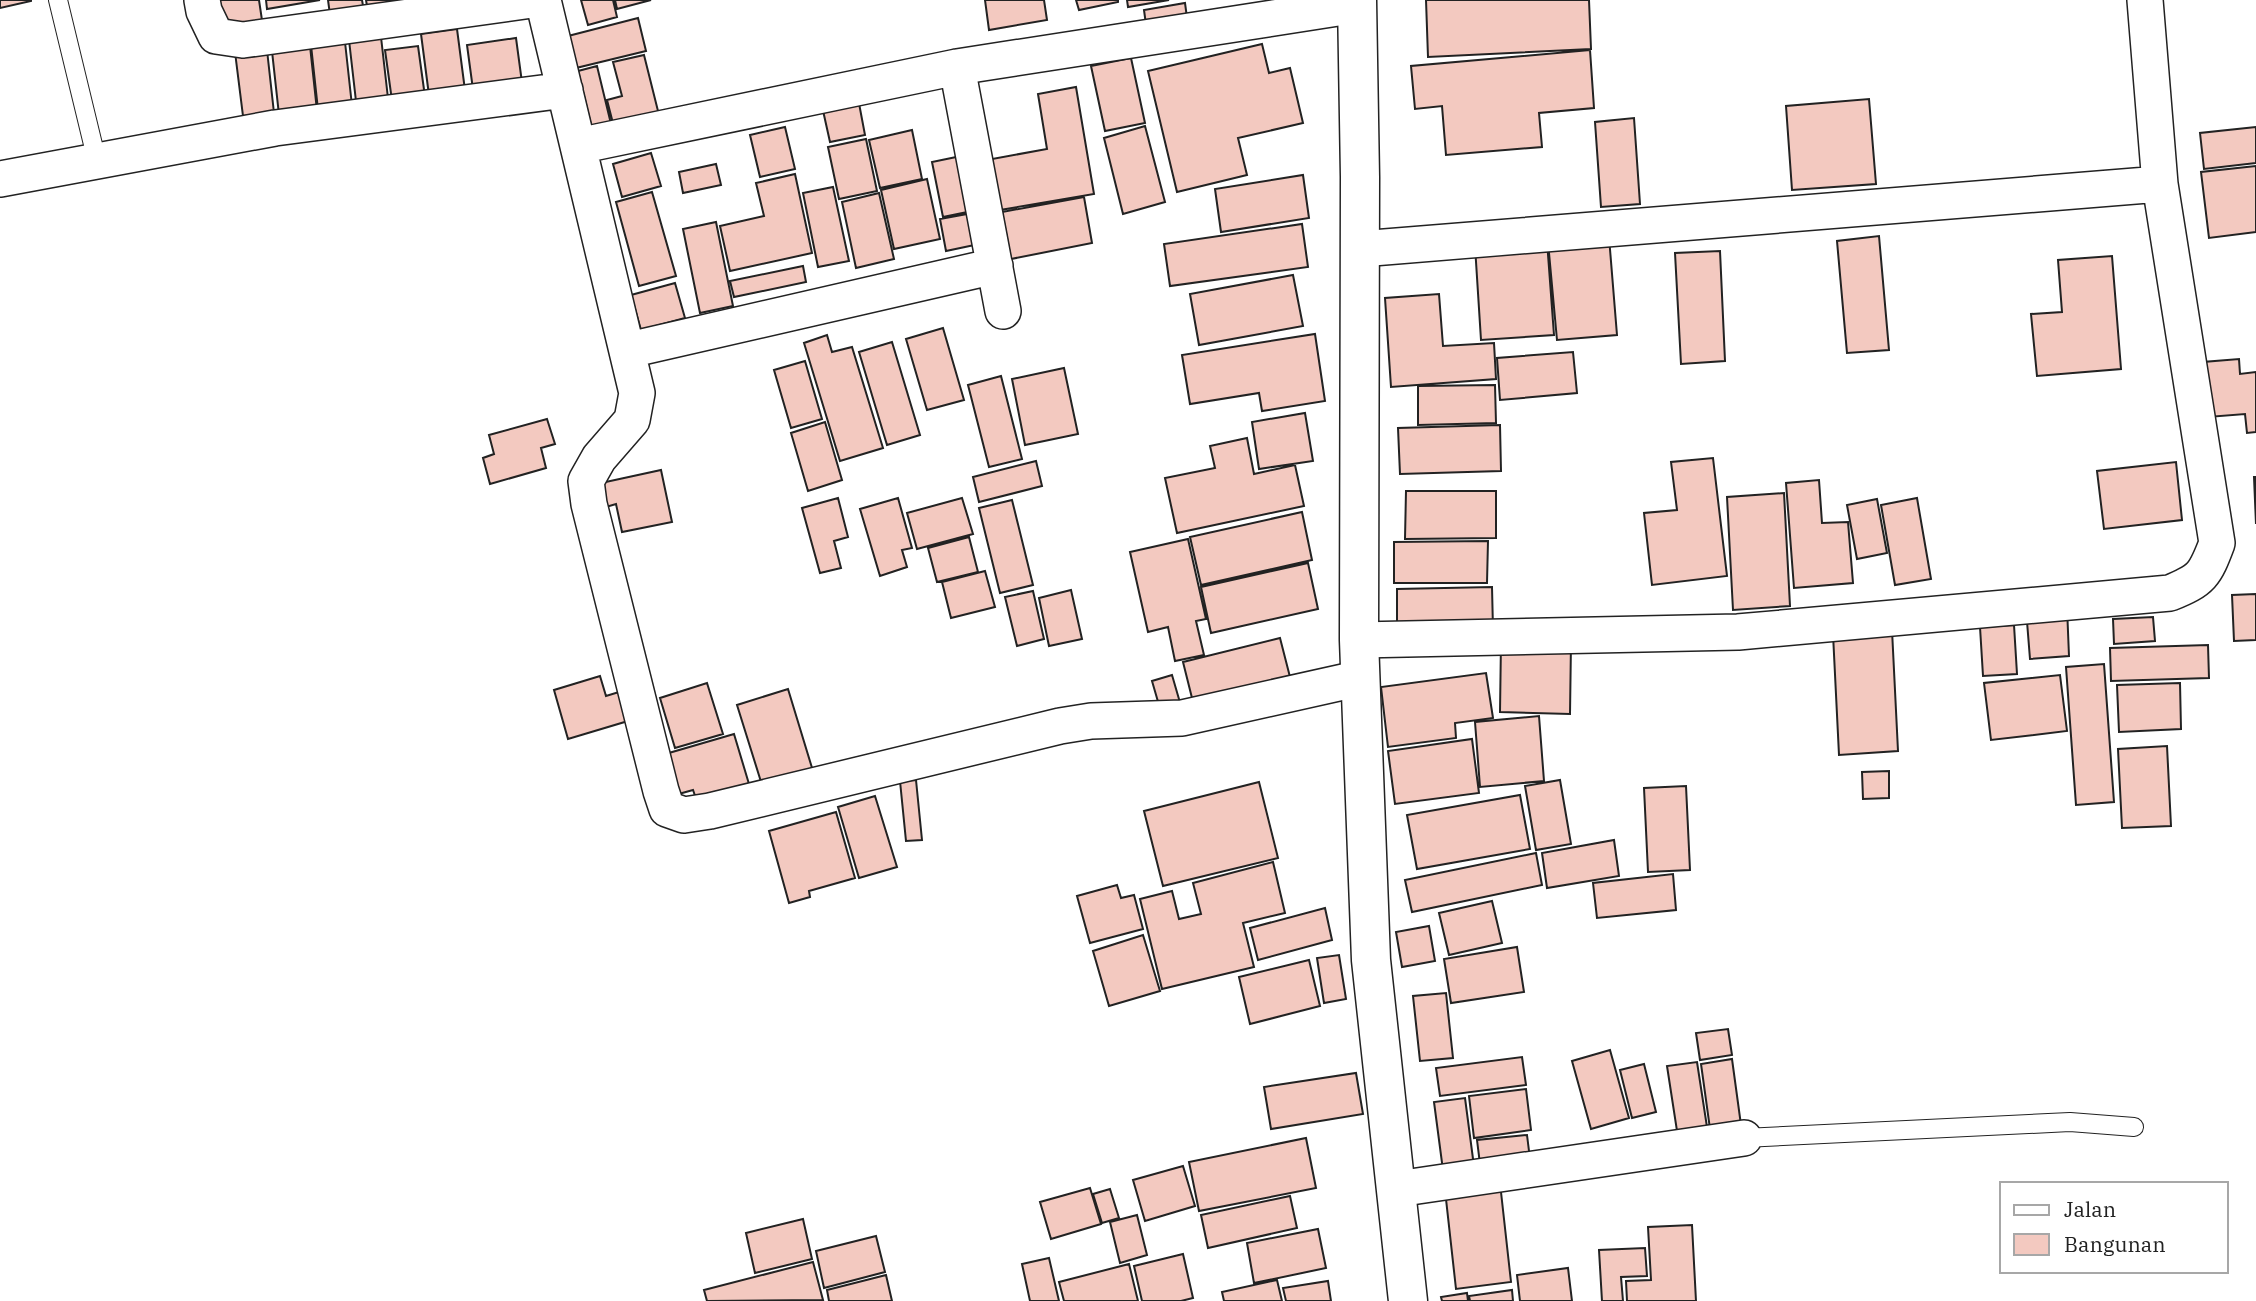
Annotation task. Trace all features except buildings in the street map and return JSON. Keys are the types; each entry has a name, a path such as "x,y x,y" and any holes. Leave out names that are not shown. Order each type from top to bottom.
{"street":[{"path":"202,0 204,11 216,36 243,40 532,0"},
{"path":"543,0 638,393 632,420 599,458 586,481 589,504 667,809 684,815 710,811 1059,726 1091,721 1181,718 1361,678"},
{"path":"1359,640 1738,632 2170,593 2196,582 2209,563 2217,543 2160,184 2145,0"},
{"path":"578,146 957,67 1357,3 1360,249 1359,640 1371,960 1398,1189 1408,1301"},
{"path":"957,67 1003,311"},
{"path":"0,180 275,128 565,90"},
{"path":"1360,249 2160,184"},
{"path":"629,349 995,267"},
{"path":"1398,1189 1744,1138"}],"lane":[{"path":"58,0 97,161"},
{"path":"1744,1138 2070,1122 2134,1127"}]}
